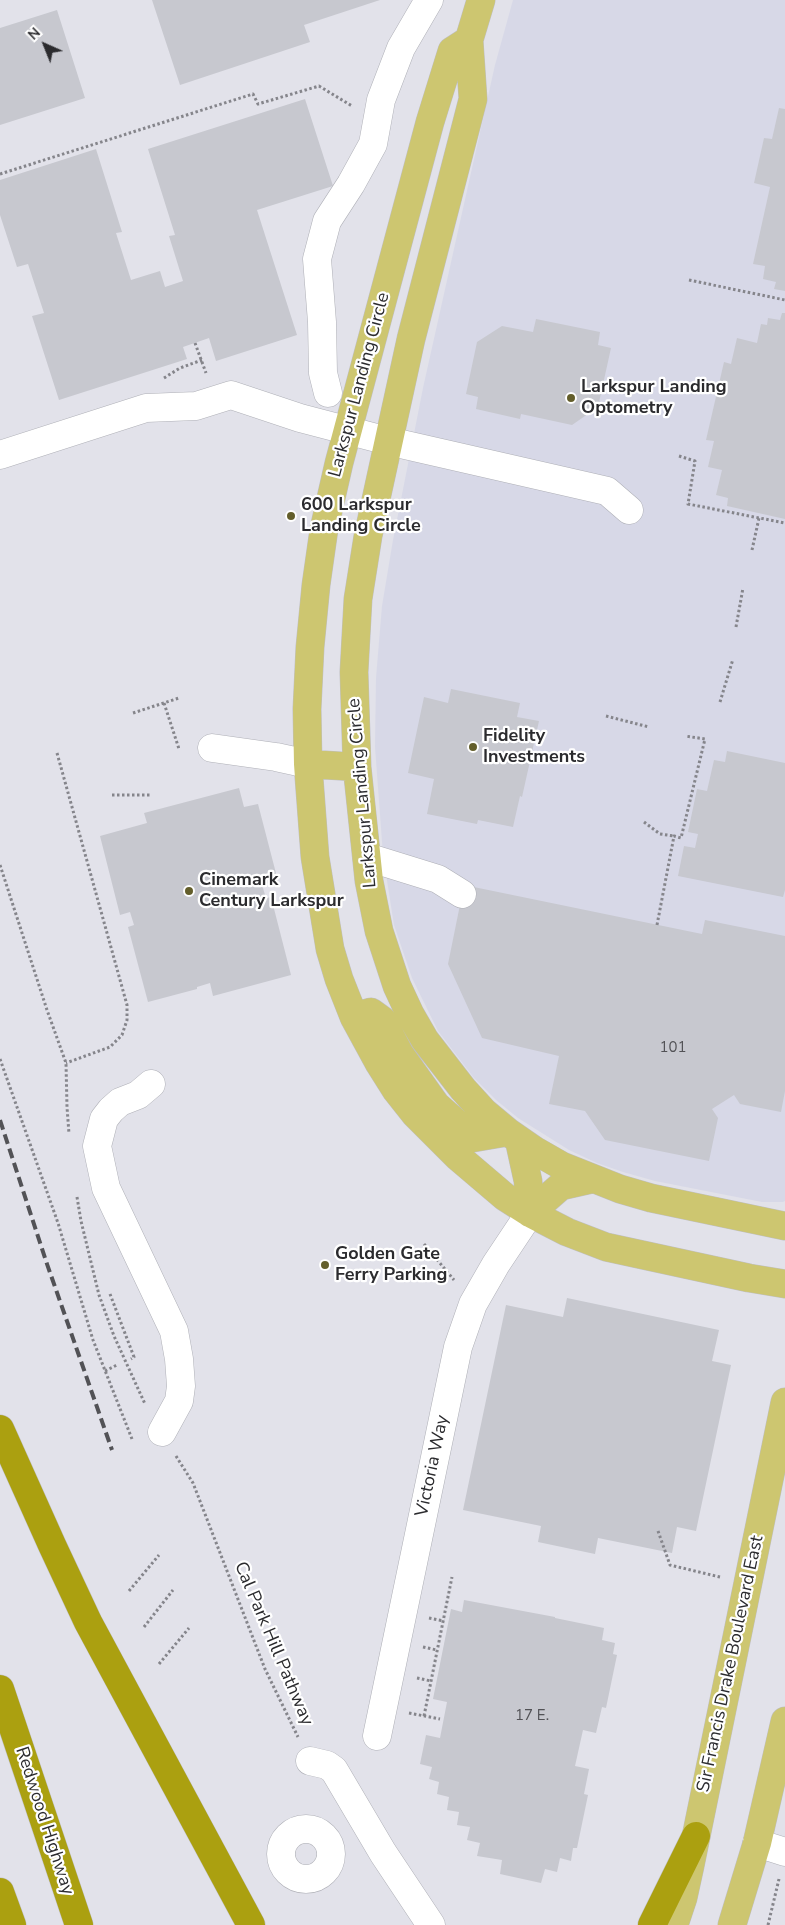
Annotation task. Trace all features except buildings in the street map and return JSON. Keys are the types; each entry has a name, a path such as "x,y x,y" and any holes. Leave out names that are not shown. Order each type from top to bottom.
{"highway":[{"path":"0,1429 85,1616 250,1925"},
{"name":"Redwood Highway","path":"0,1689 79,1925"},
{"path":"652,1925 696,1836"},
{"path":"0,1892 12,1925"}],"main road":[{"name":"Larkspur Landing Circle","path":"481,0 469,40 473,99 411,339 368,536 357,608 354,672 357,767 366,857 379,931 394,978 410,1014 425,1040 448,1072 484,1112 514,1136 562,1166 592,1179 651,1198 785,1226"},
{"name":"Larkspur Landing Circle","path":"469,40 452,51 417,167 347,430 324,528 316,585 308,679 308,764 315,857 324,918 339,979 354,1017 396,1090 416,1114 483,1180 530,1213 567,1232 606,1247 785,1284"},
{"path":"308,764 357,767"},
{"path":"354,1017 371,1012 382,1020 399,1053 436,1105 472,1138 514,1136 528,1181 530,1213"},
{"path":"530,1213 561,1186 592,1179"},
{"name":"Sir Francis Drake Boulevard East","path":"674,1925 696,1836 785,1402"},
{"path":"732,1925 757,1843 785,1720"}],"street":[{"path":"328,393 323,373 322,322 317,259 327,221 351,184 373,144 380,104 401,48 429,0"},
{"path":"0,455 146,408 196,406 231,395 300,418 388,441 607,491 629,510"},
{"path":"212,748 276,757 308,764"},
{"path":"366,857 438,879 462,894"},
{"path":"151,1084 138,1095 120,1102 111,1110 104,1119 97,1146 106,1188 174,1331 181,1386 179,1401 162,1432"},
{"name":"Victoria Way","path":"376,1736 453,1368 474,1304 496,1264 530,1213"},
{"path":"310,1761 327,1765 334,1770 387,1860 431,1925"},
{"path":"757,1843 782,1864"}],"path":[{"path":"0,174 253,94 258,104 319,86 362,111 380,104"},
{"path":"689,280 785,300"},
{"path":"195,343 207,375"},
{"path":"679,456 695,461 688,504 785,524"},
{"path":"752,550 759,518"},
{"path":"736,627 743,588"},
{"path":"720,702 733,659"},
{"path":"133,713 179,698"},
{"path":"164,703 179,749"},
{"path":"606,716 649,727"},
{"path":"644,822 660,834 682,838 705,739 685,736"},
{"path":"57,753 127,1005 127,1020 122,1035 110,1047 66,1063"},
{"path":"112,796 152,795"},
{"path":"657,925 674,836"},
{"path":"0,865 66,1063 70,1143"},
{"path":"0,1059 58,1223 90,1332 132,1439"},
{"path":"77,1196 81,1221 99,1295 114,1336 146,1406"},
{"path":"424,1244 474,1304"},
{"path":"110,1294 134,1358 131,1359"},
{"path":"105,1371 117,1365"},
{"name":"Cal Park Hill Pathway","path":"176,1456 193,1483 265,1669 310,1761"},
{"path":"658,1531 670,1565 748,1584"},
{"path":"129,1591 159,1555"},
{"path":"424,1716 452,1577"},
{"path":"144,1627 173,1590"},
{"path":"159,1664 189,1628"},
{"path":"768,1925 782,1864"}],"shaded area":[{"path":"513,0 785,0 785,1201 783,1202 762,1202 655,1181 623,1172 569,1150 518,1118 474,1078 438,1031 412,978 394,925 383,855 375,747 376,678 382,606 423,388 495,65"}],"railway":[{"path":"0,1120 47,1264 112,1450"}],"place":[{"name":"Larkspur Landing Optometry","path":"571,398"},
{"name":"600 Larkspur Landing Circle","path":"291,516"},
{"name":"Fidelity Investments","path":"473,747"},
{"name":"Cinemark Century Larkspur","path":"189,891"},
{"name":"Golden Gate Ferry Parking","path":"325,1265"}]}
